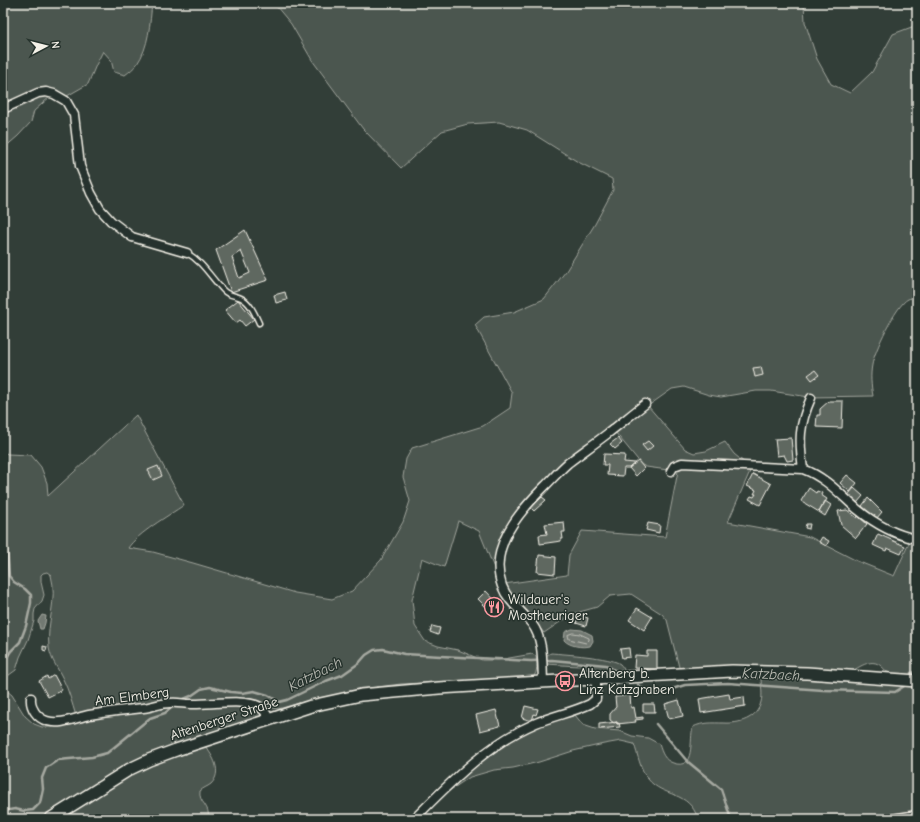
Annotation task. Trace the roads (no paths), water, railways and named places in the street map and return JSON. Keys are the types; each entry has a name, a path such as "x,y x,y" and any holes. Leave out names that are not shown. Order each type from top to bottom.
{"street":[{"path":"3,109 46,92 54,94 66,101 74,115 80,166 91,193 100,209 111,221 132,237 187,253"},
{"path":"803,469 800,432 805,412 811,398"},
{"path":"543,682 542,657 539,638 533,625 508,599 502,587 499,576 500,553 506,536 513,522 528,504 567,464 608,434 645,404"},
{"path":"671,471 674,466 682,463 803,469 816,473 827,481 858,509 881,526 917,539"},
{"name":"Altenberger Straße","path":"50,819 130,769 149,760 311,706 361,695 439,688 732,671 807,673 917,681"},
{"path":"414,819 464,769 503,741 536,723 590,704 596,699 596,680"},
{"name":"Am Elmberg","path":"31,698 33,709 39,717 47,721 59,722 89,715 178,704 235,703 251,704 260,707 265,711 269,719"},
{"path":"892,819 917,815"}],"lane":[{"path":"187,253 196,258 226,292 232,296 240,297 246,300 259,322"}],"water":[{"path":"42,615 46,616 45,623 43,629 40,629 38,621"},
{"path":"572,629 582,630 592,635 593,641 590,646 576,646 566,642 564,640 565,632"}],"waterway":[{"path":"3,490 7,502 3,515"},
{"path":"3,538 7,547 9,576 14,582 31,595 31,603 26,626 20,642 11,651 3,663"},
{"name":"Katzbach","path":"179,701 191,696 201,689 210,687 231,692 242,693 254,691 268,695 279,702 287,700 342,675 359,663 366,655 374,650 383,649 404,654 531,661 552,660 606,665 616,671"},
{"name":"Katzbach","path":"911,673 917,672"},
{"name":"Katzbach","path":"638,685 653,695 685,685 728,683 823,690 895,692 906,685"},
{"name":"Katzbach","path":"3,811 15,809 24,811 33,810 40,803 43,789 42,778 46,768 58,760 92,757 107,753 150,718 165,713 176,704"},
{"path":"656,724 687,761 721,789 731,819"}],"place":[{"name":"Wildauer's Mostheuriger","path":"494,607"},
{"name":"Altenberg b. Linz Katzgraben","path":"565,681"}]}
